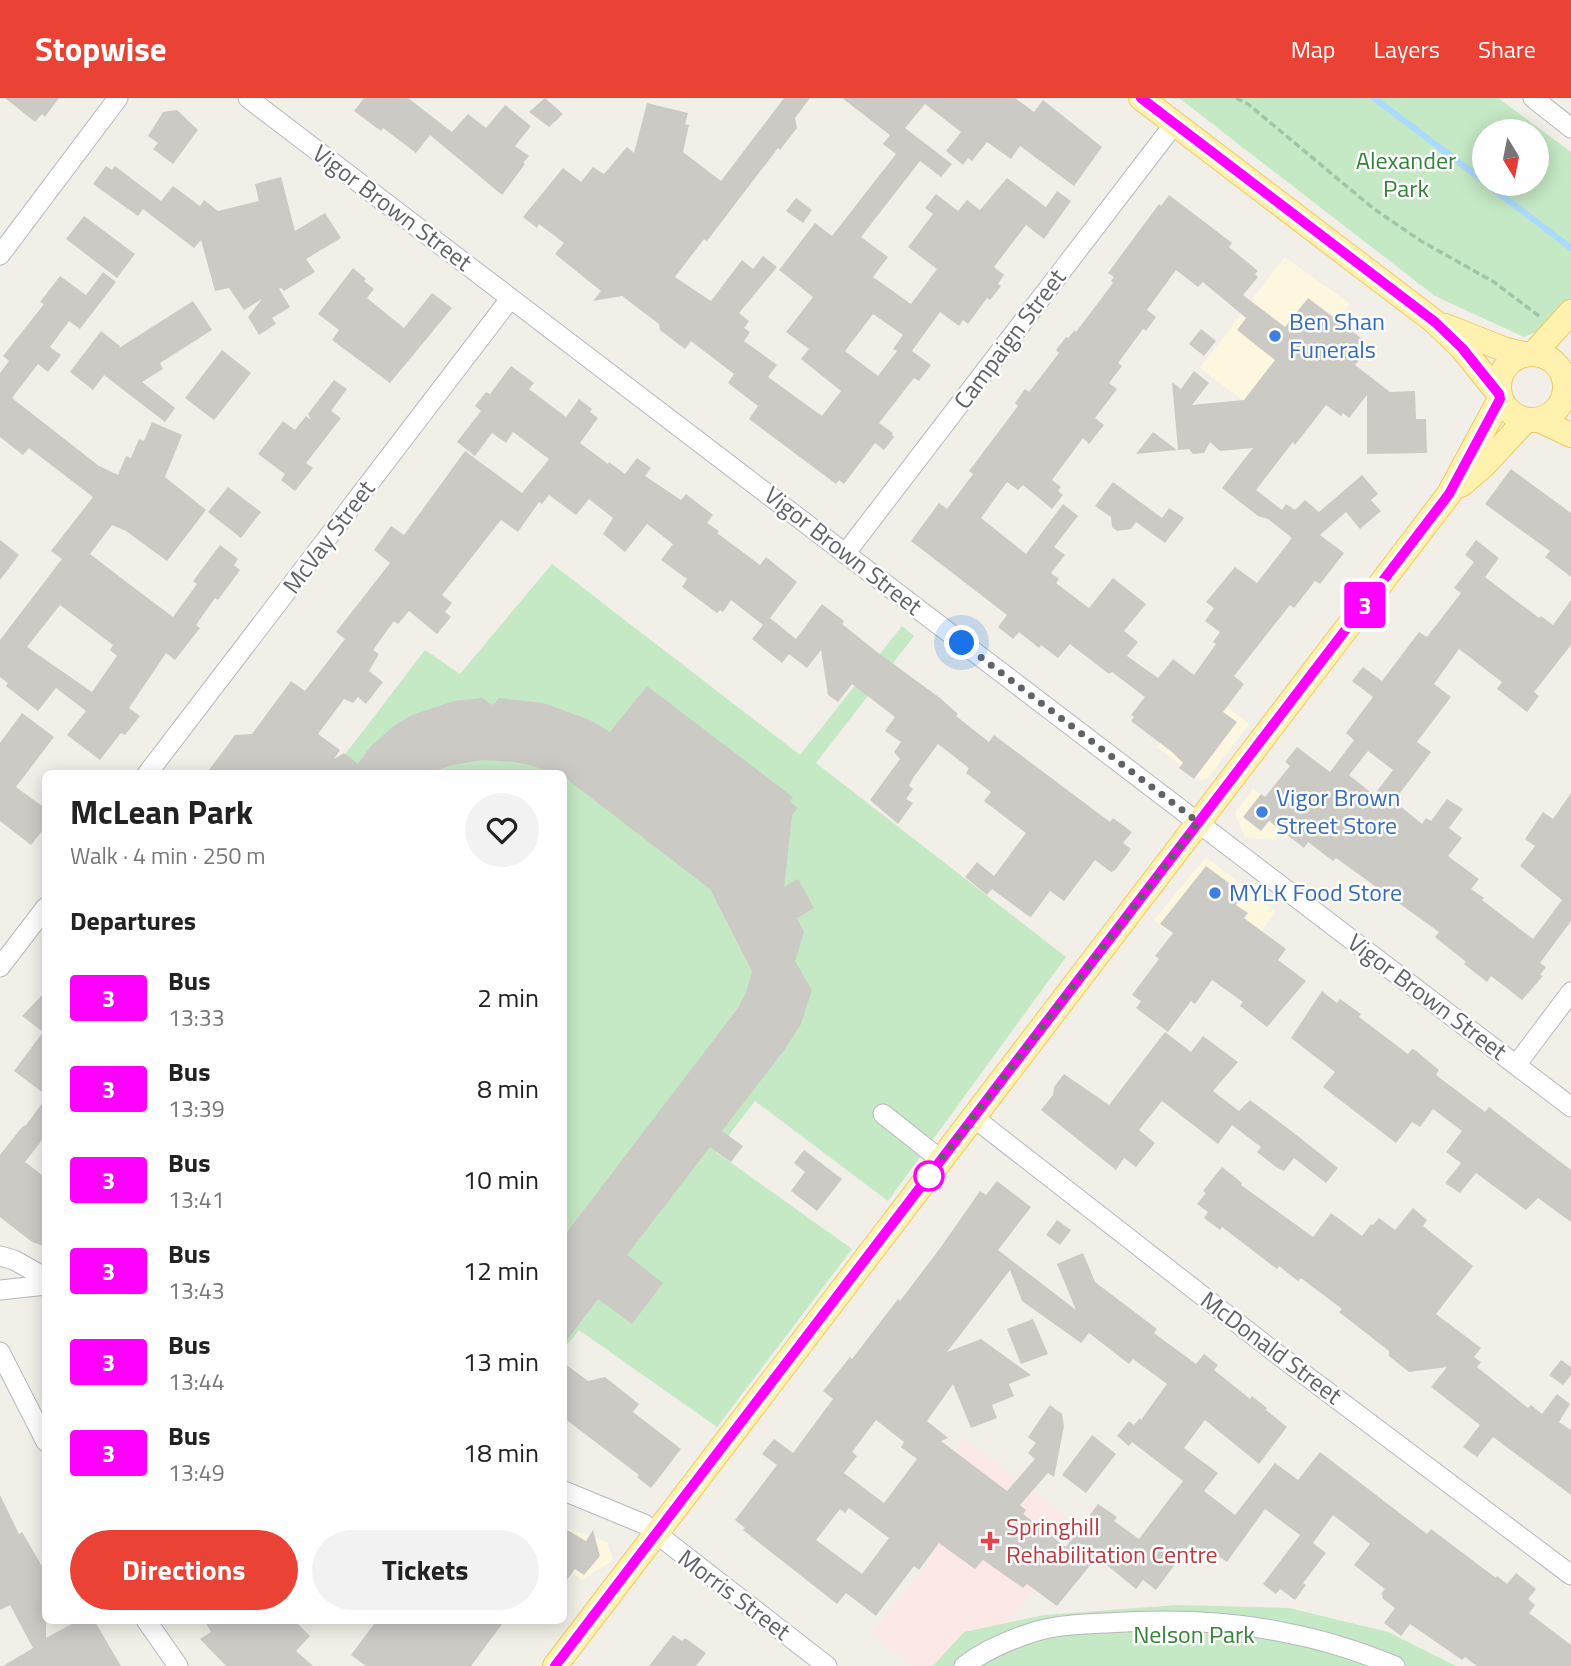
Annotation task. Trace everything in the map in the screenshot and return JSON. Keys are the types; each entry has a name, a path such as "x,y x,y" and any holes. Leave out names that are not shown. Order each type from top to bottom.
{"main road":[{"path":"1141,98 1435,322 1462,348 1515,416 1571,435"},
{"path":"555,1666 1449,494 1499,397 1501,374 1506,365 1529,354 1563,321"},
{"path":"1435,322 1506,350 1543,355 1552,360 1568,383 1556,410 1533,420 1449,494"}],"street":[{"path":"0,255 118,98"},
{"name":"Vigor Brown Street","path":"248,98 1571,1107"},
{"path":"1533,98 1571,128"},
{"name":"Campaign Street","path":"845,554 1175,123"},
{"name":"McVay Street","path":"151,770 510,299"},
{"path":"0,967 42,912"},
{"path":"1516,1065 1571,992"},
{"path":"883,1114 941,1160"},
{"name":"McDonald Street","path":"973,1117 1272,1350 1571,1575"},
{"path":"0,1256 14,1260 42,1276"},
{"path":"0,1290 42,1285"},
{"path":"0,1352 42,1434"},
{"name":"Morris Street","path":"567,1492 644,1524 827,1666"},
{"path":"964,1666 995,1647 1039,1631 1085,1624 1153,1621 1204,1622 1287,1633 1354,1651 1395,1666"},
{"path":"149,1624 178,1666"}],"path":[{"path":"1236,98 1248,104 1374,209 1421,241 1563,321"}],"shaded area":[{"name":"Ben Shan Funerals","path":"1285,257 1350,304 1264,416 1200,368"},
{"path":"1204,689 1249,724 1208,778 1201,780 1157,747"},
{"path":"1253,789 1290,818 1273,840 1245,837 1235,813"},
{"path":"1206,857 1276,912 1224,979 1154,920"},
{"name":"Springhill Rehabilitation Centre","path":"964,1439 1075,1524 1024,1604 1007,1622 964,1632 933,1666 914,1666 872,1635 933,1556 897,1527"},
{"path":"567,1528 607,1542 613,1560 582,1580 567,1569"}],"green space":[{"name":"Alexander Park","path":"1179,98 1498,98 1526,119 1472,119 1472,196 1549,196 1549,136 1571,152 1571,308 1561,321 1524,337 1435,296"},
{"path":"552,564 800,755 902,626 914,636 816,763 1066,957 888,1201 755,1101 716,1152 852,1249 717,1427 579,1330 567,1345 567,770 333,770 425,650 460,674"},
{"name":"Nelson Park","path":"1178,1605 1289,1608 1388,1632 1456,1666 933,1666 964,1632 1044,1615"}],"building":[{"path":"5,98 59,98 45,117 42,114 35,122"},
{"path":"364,98 408,98 452,132 468,114 486,128 505,105 531,126 515,146 529,156 502,195 430,135 416,153 383,128 381,131 354,111"},
{"path":"545,98 563,114 549,127 529,112"},
{"path":"784,98 810,98 795,118 797,128 675,277 711,301 742,260 753,269 763,256 777,267 739,313 749,321 744,328 750,332 744,341 777,365 768,377 822,416 841,391 801,359 809,349 786,332 813,297 779,270 815,223 832,236 896,154 883,144 890,135 842,98 1015,98 1034,112 1043,100 1102,147 1074,186 1020,146 1011,159 987,142 972,161 968,158 963,165 946,151 961,132 925,104 905,128 952,164 941,177 920,161 861,237 888,257 873,277 911,304 937,269 908,247 933,214 925,208 936,194 958,211 967,200 980,210 1007,178 1046,207 1057,191 1071,201 1044,239 1026,225 994,267 1004,275 998,284 1001,286 990,300 987,298 968,324 963,320 959,326 940,312 912,351 931,365 919,381 914,378 879,423 893,433 894,437 884,450 875,443 844,484 839,480 836,484 749,419 758,406 728,383 734,374 691,341 685,349 660,330 659,324 622,296 593,301 601,291 555,254 564,243 539,224 537,228 523,217 563,168 581,182 593,167 604,174 627,147 634,153 647,103 688,113 685,124 689,125 683,152 721,181","holes":["873,314 903,335 893,349 897,351 878,376 845,351"]},
{"path":"177,110 198,130 173,164 153,149 158,143 148,136 163,112"},
{"path":"106,166 112,170 115,166 161,201 173,186 200,206 204,200 218,211 259,201 255,184 281,177 295,231 325,213 341,238 306,259 315,272 284,291 279,289 290,307 272,318 276,324 259,335 248,317 262,299 244,310 229,288 215,291 201,240 194,248 143,209 138,216 93,184"},
{"path":"1169,195 1232,243 1229,247 1258,271 1255,274 1258,277 1243,295 1285,327 1308,298 1365,341 1362,344 1368,348 1355,365 1390,392 1415,391 1416,419 1426,419 1427,453 1367,454 1367,395 1349,418 1343,413 1341,416 1326,405 1256,490 1282,510 1286,504 1295,510 1305,500 1319,512 1362,475 1378,494 1371,500 1381,511 1360,529 1346,512 1320,535 1344,553 1320,584 1315,581 1294,608 1290,605 1234,676 1244,684 1223,712 1237,722 1194,779 1179,768 1183,763 1172,752 1131,721 1134,717 1131,715 1145,697 1070,644 1058,658 1041,645 1039,648 1019,632 1013,639 998,627 1007,615 911,541 939,503 947,509 973,474 969,471 1018,406 1015,403 1025,389 1029,392 1059,353 1056,350 1066,337 1075,330 1076,332 1113,283 1111,281 1114,277 1108,273 1159,204 1161,206","holes":["1176,270 1198,287 1203,282 1246,318 1237,330 1275,360 1244,400 1192,405 1209,383 1194,371 1181,389 1172,382 1178,450 1189,449 1193,454 1204,453 1210,442 1220,451 1253,448 1222,488 1292,538 1257,583 1235,567 1206,602 1214,608 1205,621 1220,632 1213,642 1216,644 1194,675 1173,659 1158,678 1127,656 1138,642 1124,631 1146,604 1113,578 1089,608 1056,583 1059,579 1051,573 1065,555 1054,547 1078,516 1063,504 1026,554 981,518 1007,482 1018,490 1023,485 1052,509 1063,495 1058,491 1061,487 1052,480 1083,438 1089,444 1104,425 1095,418 1117,389 1109,383 1122,366 1118,363 1143,329 1146,331 1156,317 1147,310"]},
{"path":"796,198 812,210 803,223 786,211"},
{"path":"84,216 135,254 117,278 66,239"},
{"path":"353,268 374,289 367,298 404,328 432,293 452,308 390,383 332,340 339,330 318,314"},
{"path":"103,272 116,282 80,329 69,321 50,347 61,355 48,372 38,364 12,398 99,466 118,475 126,456 131,458 139,439 144,441 152,422 182,435 165,477 206,510 167,561 126,531 112,525 90,554 173,617 197,584 193,581 220,545 238,559 234,565 240,570 218,600 215,598 196,625 200,628 175,660 166,653 129,708 140,716 125,735 121,733 100,760 67,735 86,711 56,688 38,711 6,686 8,683 0,677 0,640 62,559 51,551 93,497 29,448 23,455 0,437 0,373 9,361 3,356 44,304 40,302 60,276 86,295","holes":["60,605 113,645 110,650 117,656 92,692 27,647"]},
{"path":"193,301 212,330 160,363 163,369 142,382 175,408 165,422 104,375 93,390 70,372 101,331 120,346 119,348"},
{"path":"1201,329 1216,341 1204,356 1189,344"},
{"path":"222,350 251,373 214,420 185,398"},
{"path":"511,366 534,383 529,389 566,417 579,399 592,409 590,412 598,418 580,443 625,474 637,458 651,468 645,476 681,500 686,494 713,515 707,523 719,531 717,533 760,565 766,557 797,582 770,618 796,639 822,604 877,652 940,698 958,714 956,716 989,742 994,735 1110,822 1113,818 1132,832 1123,843 1131,849 1115,870 1111,872 1095,860 1064,901 1050,891 1031,917 992,889 987,895 965,877 977,862 994,876 1026,833 984,801 991,792 966,773 969,768 938,744 909,786 913,789 906,799 913,803 898,824 870,800 900,759 894,752 901,742 885,731 895,717 852,684 838,702 828,695 821,650 807,668 789,654 782,663 752,639 763,625 731,600 723,612 720,610 717,613 682,587 687,579 661,560 673,544 647,524 625,552 603,534 613,518 589,499 576,515 549,495 542,504 539,502 518,532 501,520 442,595 452,603 445,612 451,617 437,634 409,611 398,624 394,621 373,650 379,654 369,671 383,682 366,704 358,697 353,703 344,699 318,734 340,750 334,759 344,753 358,764 371,746 395,725 412,715 454,701 482,698 493,705 499,698 543,703 590,720 610,732 647,686 793,797 790,802 798,808 792,815 784,887 798,879 814,908 797,918 804,932 795,961 812,990 801,1024 722,1131 743,1146 731,1162 710,1147 627,1255 663,1283 632,1324 598,1299 567,1340 567,1232 738,1008 746,993 752,971 710,889 567,779 567,770 544,770 515,762 482,760 439,770 209,770 235,735 252,734 291,681 305,691 345,639 336,632 390,563 374,550 391,526 404,535 465,451 522,493 549,459 513,432 506,443 492,433 475,456 457,442 481,411 475,406 486,392 490,394"},
{"path":"334,380 347,389 331,411 341,418 306,463 313,468 295,491 281,480 285,474 258,454 283,421 295,430 306,416 311,420 308,414"},
{"path":"1153,432 1177,450 1136,454"},
{"path":"1511,469 1571,513 1571,577 1545,557 1550,551 1485,504"},
{"path":"1113,482 1162,518 1169,508 1184,518 1165,543 1136,522 1131,529 1117,531 1112,527 1111,517 1095,506"},
{"path":"228,487 261,512 241,538 208,512"},
{"path":"0,540 19,555 0,580"},
{"path":"1476,540 1499,558 1485,577 1539,618 1541,616 1553,625 1571,600 1571,645 1534,692 1539,696 1527,712 1497,689 1502,682 1459,649 1434,684 1451,697 1417,742 1431,752 1394,801 1422,824 1426,818 1431,821 1447,799 1463,809 1449,828 1462,838 1448,856 1479,879 1471,889 1484,898 1482,900 1533,939 1562,900 1520,866 1535,846 1525,839 1543,812 1553,819 1571,793 1571,921 1540,963 1546,967 1540,975 1543,976 1522,1000 1491,976 1487,982 1435,937 1439,932 1336,858 1333,861 1308,842 1304,848 1269,821 1261,831 1243,817 1261,794 1265,797 1290,766 1285,762 1297,747 1330,772 1354,740 1346,733 1373,697 1352,681 1363,667 1382,681 1419,632 1427,637 1461,593 1454,588 1474,562 1465,555","holes":["1368,751 1393,770 1374,795 1349,775"]},
{"path":"22,713 54,737 16,787 42,806 42,831 31,845 0,821 0,743"},
{"path":"1206,866 1244,894 1236,905 1248,913 1244,918 1286,949 1278,960 1306,981 1267,1027 1240,1006 1243,1002 1212,980 1195,1004 1191,1001 1168,1032 1136,1008 1141,1001 1132,995 1159,959 1155,956 1173,933 1160,924"},
{"path":"1322,991 1337,1003 1340,999 1361,1014 1359,1017 1408,1054 1412,1049 1415,1050 1439,1070 1436,1075 1485,1112 1489,1107 1571,1170 1571,1222 1538,1198 1526,1210 1476,1173 1460,1193 1445,1183 1461,1163 1446,1152 1462,1131 1433,1109 1420,1127 1412,1122 1396,1143 1323,1087 1335,1072 1291,1038"},
{"path":"42,995 42,1031 22,1016"},
{"path":"1165,1032 1191,1052 1203,1036 1238,1062 1213,1091 1239,1111 1250,1100 1338,1168 1326,1183 1294,1158 1284,1171 1276,1167 1257,1152 1261,1147 1232,1125 1218,1144 1162,1101 1139,1130 1155,1143 1136,1167 1124,1158 1116,1170 1041,1110 1064,1074 1109,1105"},
{"path":"42,1033 42,1092 14,1071"},
{"path":"42,1103 42,1140 25,1162 42,1175 42,1246 32,1242 0,1217 0,1155"},
{"path":"804,1150 842,1179 817,1211 791,1191 805,1172 794,1163"},
{"path":"1222,1167 1242,1183 1241,1185 1313,1237 1331,1213 1362,1236 1379,1218 1395,1230 1413,1208 1427,1220 1423,1226 1473,1266 1436,1314 1481,1348 1474,1357 1481,1362 1477,1367 1528,1408 1531,1405 1542,1414 1557,1394 1570,1404 1559,1422 1571,1430 1571,1495 1493,1437 1477,1457 1463,1447 1480,1425 1431,1387 1447,1367 1409,1372 1389,1356 1389,1351 1339,1312 1342,1309 1301,1278 1298,1281 1279,1266 1277,1269 1222,1227 1220,1230 1204,1218 1208,1212 1197,1204 1206,1193 1203,1191"},
{"path":"997,1181 1031,1207 998,1250 1076,1310 1057,1264 1083,1253 1095,1282 1157,1329 1154,1333 1196,1364 1204,1354 1218,1365 1214,1370 1250,1399 1252,1396 1287,1427 1259,1464 1205,1420 1184,1448 1218,1473 1204,1491 1235,1515 1275,1463 1298,1480 1320,1452 1427,1534 1431,1529 1496,1578 1497,1576 1507,1584 1516,1573 1536,1589 1528,1599 1535,1605 1529,1613 1571,1645 1571,1666 1477,1666 1465,1657 1462,1660 1410,1624 1401,1636 1384,1623 1395,1608 1382,1598 1381,1594 1385,1589 1354,1565 1370,1544 1333,1515 1313,1543 1326,1553 1303,1583 1306,1585 1295,1600 1280,1589 1276,1594 1263,1584 1300,1535 1265,1509 1227,1562 1220,1557 1214,1564 1190,1544 1156,1590 1143,1580 1136,1589 1097,1557 1057,1606 1027,1584 1023,1588 983,1560 975,1569 939,1543 919,1570 914,1566 876,1616 846,1593 837,1604 743,1530 745,1528 735,1520 777,1465 762,1454 774,1439 793,1453 833,1399 823,1391 850,1357 852,1359 898,1299 900,1301 980,1191 986,1195","holes":["1010,1270 1022,1301 1081,1343 1089,1333 1129,1364 1133,1359 1167,1384 1141,1420 1140,1418 1134,1425 1129,1421 1117,1436 1129,1446 1132,1442 1183,1481 1139,1539 1114,1521 1117,1517 1098,1504 1066,1547 1023,1514 1026,1510 1020,1505 1048,1473 1054,1477 1064,1426 1062,1414 1050,1405 1028,1437 1036,1443 1028,1453 1035,1459 1007,1491 941,1441 948,1438 927,1421 953,1384 971,1428 997,1418 992,1405 1014,1396 1009,1384 1031,1375 981,1339 947,1352","876,1420 904,1442 901,1447 917,1459 884,1503 844,1473 857,1456 852,1452","849,1508 889,1538 862,1574 816,1540 840,1509 845,1513"]},
{"path":"1057,1220 1071,1230 1060,1245 1046,1235"},
{"path":"1033,1319 1048,1354 1021,1364 1007,1329"},
{"path":"1561,1360 1571,1367 1571,1375 1563,1385 1549,1375"},
{"path":"567,1365 588,1381 605,1377 639,1404 633,1412 681,1449 651,1488 637,1477 639,1475 567,1420"},
{"path":"1092,1435 1116,1454 1086,1493 1062,1475"},
{"path":"0,1495 19,1534 22,1532 42,1566 42,1624 46,1624 46,1638 72,1624 96,1624 121,1666 3,1666 33,1648 10,1605 0,1610"},
{"path":"567,1530 586,1541 593,1530 600,1556 584,1575 575,1569 567,1580"},
{"path":"206,1624 298,1624 310,1636 296,1651 313,1666 226,1666 200,1639 211,1632"},
{"path":"374,1624 502,1624 471,1666 366,1666 351,1655"},
{"path":"673,1635 682,1641 685,1638 706,1653 696,1666 649,1666"}],"waterway":[{"path":"1374,98 1472,172"},
{"path":"1503,196 1571,248"}],"bus line":[{"name":"3","path":"555,1666 1449,494 1500,399 1499,394 1462,348 1435,322 1141,98"}],"place":[{"name":"Ben Shan Funerals","path":"1275,336"},
{"name":"Vigor Brown Street Store","path":"1262,812"},
{"name":"MYLK Food Store","path":"1215,893"},
{"name":"Springhill Rehabilitation Centre","path":"990,1541"}],"route":[{"path":"929,1176 924,1181 1198,822 962,643"}]}
